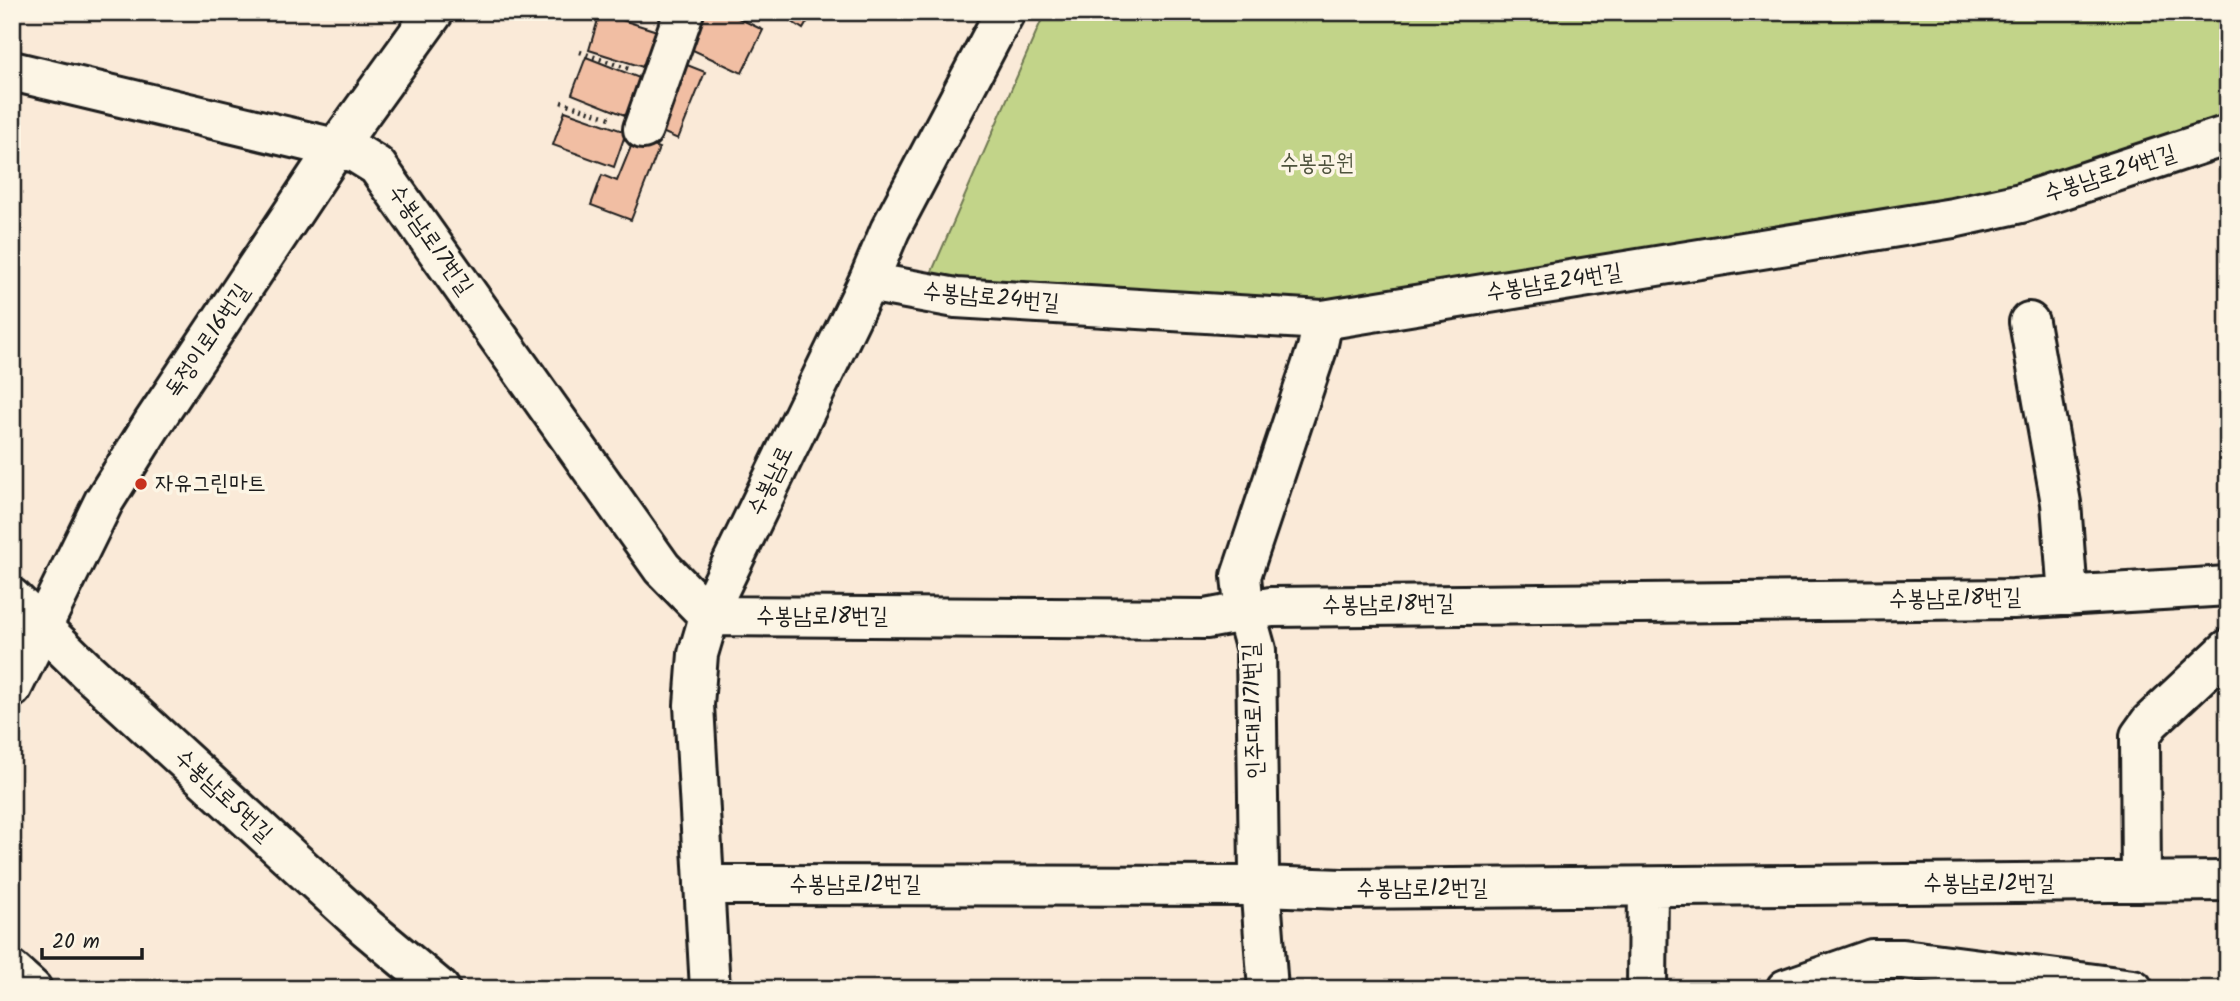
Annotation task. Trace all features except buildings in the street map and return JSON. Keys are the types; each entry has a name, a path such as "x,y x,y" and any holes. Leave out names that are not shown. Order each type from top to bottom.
{"street":[{"name":"독정이로16번길","path":"12,688 104,501 336,148 434,12"},
{"path":"643,129 684,12"},
{"name":"수봉남로","path":"710,989 694,705 698,654 709,616 733,559 868,282 890,230 1005,12"},
{"name":"수봉남로17번길","path":"12,71 356,153 377,166 662,568 709,616"},
{"name":"수봉남로24번길","path":"868,282 956,298 1323,320 1953,218 2021,203 2228,135"},
{"name":"인주대로171번길","path":"1268,989 1260,886 1256,650 1246,612 1241,576 1317,349 1323,320"},
{"path":"2029,321 2061,503 2068,596"},
{"name":"수봉남로18번길","path":"709,616 1206,619 1271,607 2013,599 2228,586"},
{"name":"수봉남로5번길","path":"12,598 367,928 440,989"},
{"path":"2141,883 2140,736 2150,722 2228,649"},
{"name":"수봉남로12번길","path":"704,885 1260,886 1342,889 2228,881"},
{"path":"1647,989 1648,887"},
{"path":"1786,989 1872,959 1903,958 2133,989"},
{"path":"12,971 32,989"}],"path":[{"path":"580,52 661,80"},
{"path":"561,102 643,129"}],"green space":[{"name":"수봉공원","path":"1045,12 2228,12 2228,130 2104,170 1322,317 930,276"}],"place":[{"name":"자유그린마트","path":"141,484"}]}
